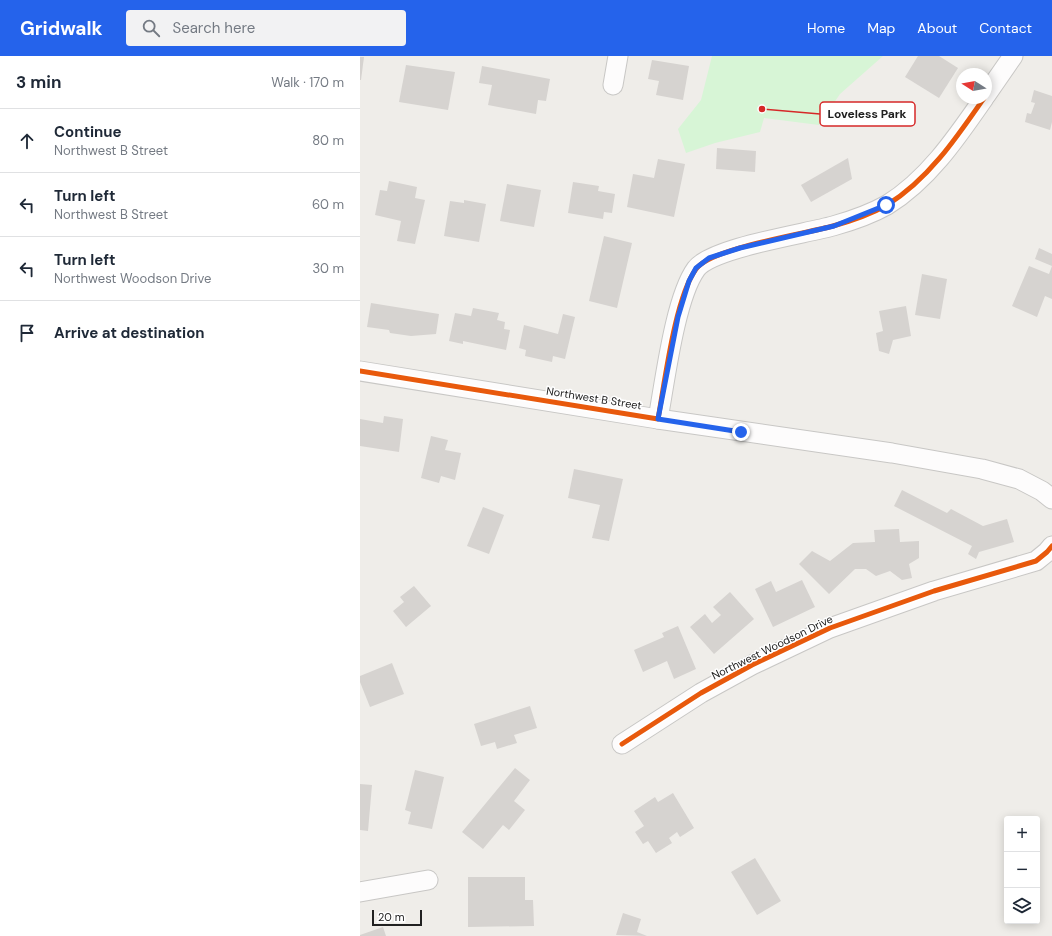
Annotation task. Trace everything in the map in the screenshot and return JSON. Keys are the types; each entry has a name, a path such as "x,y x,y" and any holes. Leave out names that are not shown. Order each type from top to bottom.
{"street":[{"path":"613,85 618,56"},
{"path":"992,86 1013,56"},
{"path":"980,104 957,138 933,166 907,190 886,205 834,226 740,248 709,258 696,268 689,281 678,317 658,419 892,453 982,469 1019,480 1042,491 1052,499"},
{"name":"Northwest B Street","path":"360,371 658,419"},
{"name":"Northwest Woodson Drive","path":"622,744 701,693 752,665 830,628 934,591 1030,564 1047,552 1052,546"},
{"path":"360,892 428,880"}],"green space":[{"path":"712,56 883,56 840,94 819,125 764,118 760,132 715,143 686,153 678,129 701,100"}],"building":[{"path":"918,56 939,56 958,68 956,68 956,71 939,98 905,77"},
{"path":"360,57 364,57 361,80 360,80"},
{"path":"652,60 689,66 683,100 656,95 659,81 648,79"},
{"path":"406,65 455,72 448,110 399,102"},
{"path":"482,66 550,79 546,101 538,100 536,114 488,105 492,85 479,83"},
{"path":"1034,90 1052,96 1052,122 1050,130 1025,122 1027,113 1031,114 1035,103 1031,102"},
{"path":"717,148 756,151 755,172 716,169"},
{"path":"848,158 852,179 811,202 801,185"},
{"path":"658,159 685,164 674,217 627,207 633,174 654,178"},
{"path":"389,181 417,187 415,198 425,200 415,244 397,241 401,221 375,215 380,190 387,191"},
{"path":"573,182 599,186 598,191 615,194 612,213 604,212 603,219 568,213"},
{"path":"507,184 541,190 534,227 500,221"},
{"path":"464,200 486,204 479,242 444,236 450,201 464,203"},
{"path":"604,236 632,243 617,308 589,301"},
{"path":"1039,248 1052,254 1052,266 1035,259"},
{"path":"1029,266 1049,274 1052,266 1052,299 1045,296 1037,317 1012,306"},
{"path":"922,274 947,279 940,319 915,315"},
{"path":"371,303 439,314 436,334 411,336 390,333 389,330 367,327"},
{"path":"906,306 911,336 893,340 889,354 879,351 876,333 883,331 879,311"},
{"path":"473,308 499,313 497,320 505,322 504,329 510,330 506,350 463,341 463,344 449,341 455,313 471,316"},
{"path":"563,314 575,317 565,359 553,356 552,362 525,356 526,350 519,348 524,325 558,334"},
{"path":"384,416 403,419 399,452 360,446 360,419 383,423"},
{"path":"431,436 448,440 445,450 461,453 455,480 441,476 439,483 421,478"},
{"path":"574,469 623,479 609,541 592,538 600,505 568,498"},
{"path":"902,490 947,513 951,509 983,526 1007,519 1014,542 979,552 976,559 968,554 972,546 894,506"},
{"path":"483,507 504,515 489,554 467,546"},
{"path":"899,529 900,542 919,541 919,558 909,564 912,578 902,580 890,571 876,576 866,569 855,569 829,594 799,564 812,551 830,561 853,543 875,542 874,530"},
{"path":"802,580 815,607 773,627 755,589 771,581 776,592"},
{"path":"414,586 431,606 406,627 393,611 404,602 400,597"},
{"path":"730,592 754,619 714,654 690,627 705,614 712,623 721,615 713,607"},
{"path":"678,626 696,669 674,679 667,661 643,672 634,650 664,637 662,633"},
{"path":"392,663 404,694 370,707 360,682 360,676"},
{"path":"530,706 537,728 514,735 517,743 497,749 495,742 481,746 474,724"},
{"path":"515,768 530,780 514,801 525,810 509,830 503,825 483,849 462,832"},
{"path":"415,770 444,777 432,829 408,824 411,812 405,810"},
{"path":"360,784 372,785 368,831 360,830"},
{"path":"673,793 694,828 680,837 677,832 669,838 672,843 656,853 648,841 643,844 635,832 644,826 634,811 655,797 658,802"},
{"path":"755,858 781,901 757,915 731,872"},
{"path":"468,877 525,877 525,900 533,900 534,926 468,927"},
{"path":"623,913 641,919 637,932 647,936 616,935"},
{"path":"383,927 386,936 360,936 360,935"}],"cycle path":[{"path":"360,371 658,419 672,341 682,299 696,269 705,261 738,248 854,220 887,205 916,183 941,157 980,104"},
{"path":"622,744 701,693 752,665 830,628 934,591 1036,561 1052,546"}],"place":[{"name":"Loveless Park","path":"762,109"}],"route":[{"path":"741,432 658,419 678,317 689,281 696,268 709,258 740,248 834,226 867,214 886,205"}]}
